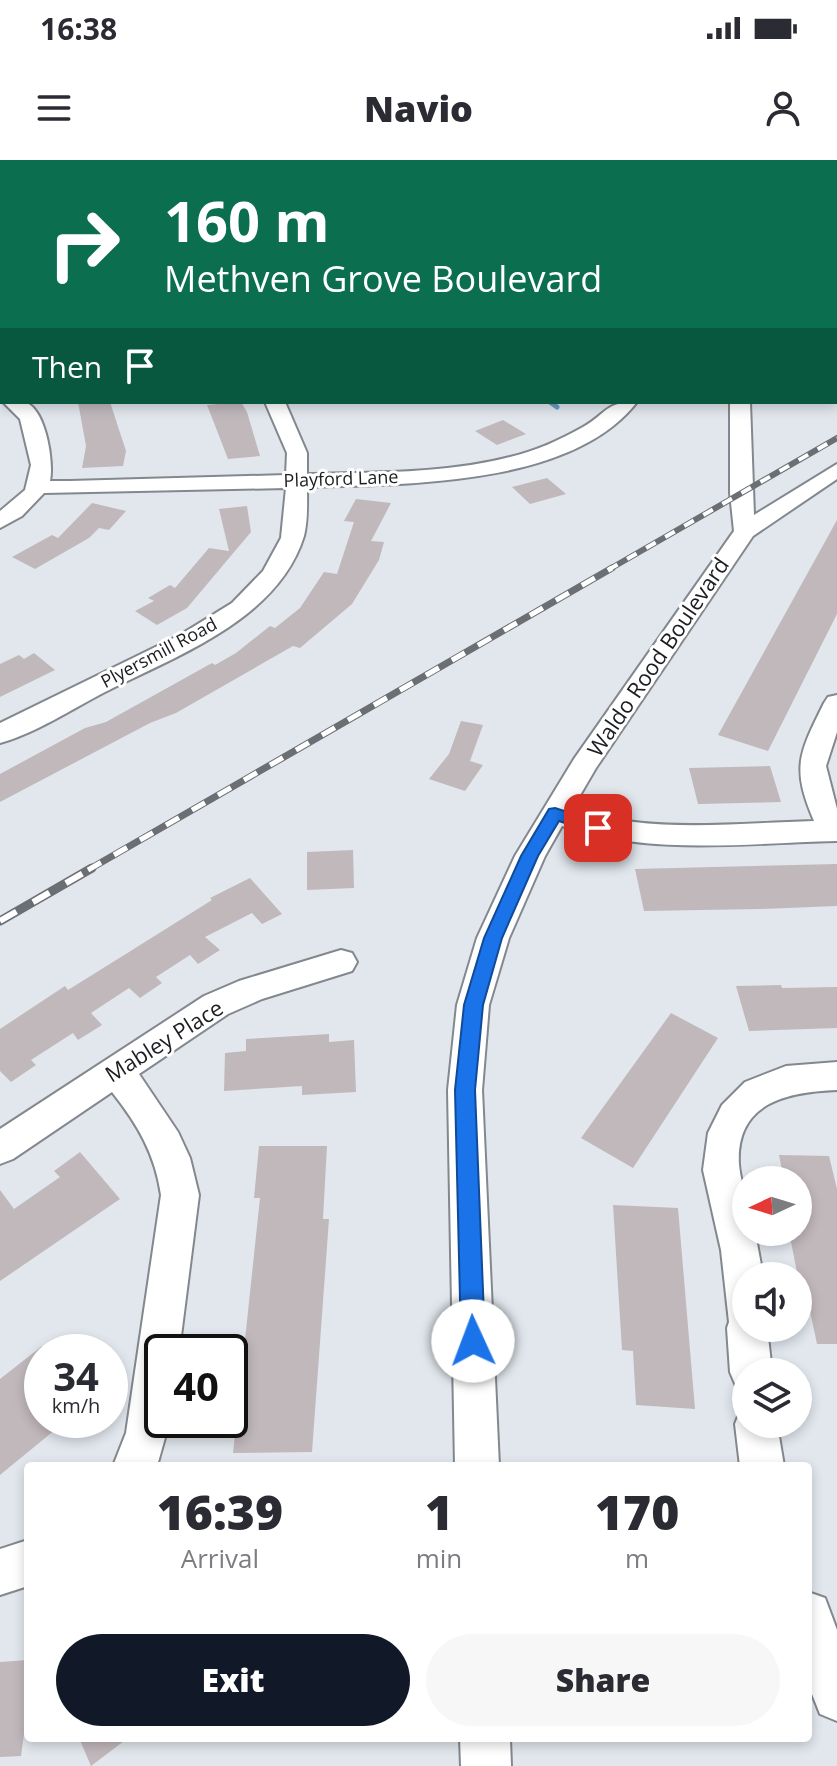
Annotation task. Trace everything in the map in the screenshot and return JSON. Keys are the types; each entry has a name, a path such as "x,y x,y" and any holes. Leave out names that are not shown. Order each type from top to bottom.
{"street":[{"path":"0,521 38,487 44,465 31,418 23,407 16,404"},
{"name":"Plyersmill Road","path":"0,734 189,640 240,608 259,589 284,558 296,520 297,453 276,404"},
{"name":"Playford Lane","path":"38,487 140,488 447,474 504,464 578,437 612,416 625,404"},
{"path":"740,404 741,493 745,531 837,470"},
{"name":"Waldo Rood Boulevard","path":"477,1462 465,1090 473,1005 493,938 530,856 555,813 745,531"},
{"path":"555,813 623,833 834,831 810,771 812,758 837,703"},
{"name":"Mabley Place","path":"0,1148 216,1005 251,990 341,962"},
{"path":"116,1072 152,1114 167,1141 177,1170 180,1195 147,1433 136,1462"},
{"path":"741,1262 721,1173 721,1147 739,1106 759,1090 799,1077 837,1076"},
{"path":"758,1438 761,1462"},
{"path":"0,1572 24,1564"},
{"path":"820,1629 837,1697"},
{"path":"485,1742 486,1766"}],"building":[{"path":"78,404 111,404 126,451 123,466 82,468 86,446"},
{"path":"242,404 260,456 228,459 207,405"},
{"path":"503,420 526,434 497,445 475,431"},
{"path":"547,478 566,494 530,504 512,487"},
{"path":"356,499 391,503 371,541 384,542 379,560 352,604 300,648 293,646 176,713 150,723 0,802 0,774 85,728 106,722 212,663 215,665 270,626 275,628 300,608 324,572 337,574 354,522 344,521"},
{"path":"92,503 126,511 109,530 99,528 89,538 35,569 12,557 52,535 58,538"},
{"path":"247,506 251,532 187,608 157,625 135,611 154,601 148,598 170,585 175,588 209,548 229,551 219,509"},
{"path":"837,520 837,614 768,751 718,735"},
{"path":"34,653 55,670 0,697 0,664 19,655 24,659"},
{"path":"461,721 483,725 470,761 483,765 465,791 429,779 449,754"},
{"path":"770,766 781,802 698,804 689,768"},
{"path":"353,850 354,888 307,890 307,852"},
{"path":"837,864 837,906 760,909 644,911 635,869"},
{"path":"250,878 282,914 262,924 252,913 205,937 220,950 198,964 190,955 156,977 162,983 140,998 129,988 91,1013 102,1025 78,1040 73,1033 31,1060 36,1065 11,1082 0,1071 0,1029 65,986 68,990 129,952 212,900 210,898"},
{"path":"781,985 782,988 837,987 837,1028 749,1031 736,986"},
{"path":"671,1013 718,1038 633,1168 581,1138"},
{"path":"329,1034 329,1042 354,1040 356,1092 302,1095 302,1086 224,1091 225,1053 246,1051 246,1039"},
{"path":"259,1146 327,1146 323,1219 329,1219 312,1452 233,1453 235,1438 248,1438 246,1334 260,1198 254,1198"},
{"path":"80,1152 120,1199 0,1281 0,1190 14,1209 60,1177 54,1171"},
{"path":"779,1155 829,1156 837,1189 837,1344 817,1344 812,1320 812,1262 795,1262 792,1246 812,1246 812,1166 781,1166"},
{"path":"613,1205 678,1208 695,1409 636,1405 633,1351 622,1350"},
{"path":"24,1360 24,1438 45,1438 0,1475 0,1379"},
{"path":"24,1660 21,1756 0,1757 0,1662"},
{"path":"81,1742 123,1742 91,1766"}],"waterway":[{"path":"553,404 557,407"}],"railway":[{"path":"608,570 837,438"},
{"path":"88,870 612,568"},
{"path":"0,921 92,868"}],"route":[{"path":"473,1341 465,1090 473,1005 493,938 530,856 555,813 598,828"}]}
